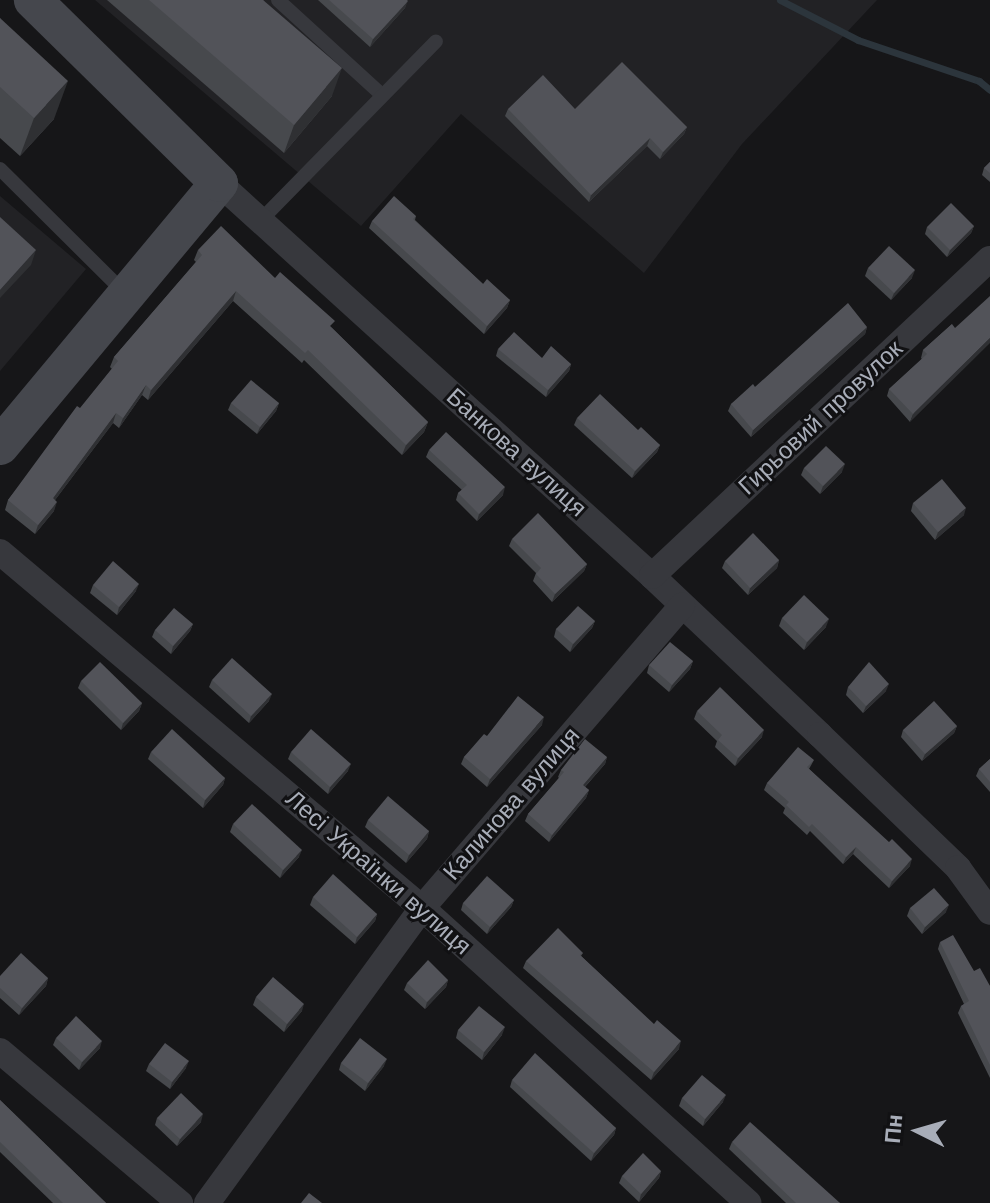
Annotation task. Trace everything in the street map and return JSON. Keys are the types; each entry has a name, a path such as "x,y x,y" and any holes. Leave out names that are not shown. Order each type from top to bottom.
{"street":[{"name":"Банкова вулиця","path":"33,0 219,183 652,576 944,852 990,912"},
{"path":"0,446 219,183"},
{"name":"Гирьовий провулок","path":"652,576 990,259"},
{"name":"Лесі Українки вулиця","path":"0,552 422,908 748,1203"},
{"name":"Калинова вулиця","path":"207,1203 422,908 682,606"},
{"path":"0,1051 180,1203"}],"lane":[{"path":"278,0 382,95"},
{"path":"261,220 436,41"},
{"path":"0,169 126,293"}],"shaded area":[{"path":"95,0 877,0 742,144 644,273 461,114 361,226"},
{"path":"0,196 86,269 0,371"}],"building":[{"path":"149,0 263,0 342,68 294,125"},
{"path":"329,0 407,0 408,1 373,39"},
{"path":"0,18 68,81 34,118 0,87"},
{"path":"622,62 687,127 663,152 650,138 591,195 508,109 543,75 575,109"},
{"path":"394,196 416,216 413,219 483,284 487,279 510,300 487,326 372,221"},
{"path":"951,203 974,226 950,250 927,227"},
{"path":"0,217 36,250 0,290"},
{"path":"221,226 275,278 280,272 335,321 330,326 428,422 406,445 308,350 305,353 236,291 151,390 146,385 123,418 116,413 53,498 57,502 38,525 8,500 77,406 80,408 118,361 114,357 202,255 198,250"},
{"path":"889,246 915,270 894,293 868,268"},
{"path":"990,296 990,338 913,414 889,389 927,354 923,350 952,324 955,328"},
{"path":"848,303 867,327 753,430 731,404 753,384 755,387"},
{"path":"514,332 542,358 551,346 571,364 548,390 498,349"},
{"path":"251,380 279,403 260,427 231,403"},
{"path":"600,394 638,430 641,427 660,445 635,471 577,418"},
{"path":"446,432 505,487 479,514 458,493 467,485 429,450"},
{"path":"826,446 845,464 823,486 804,468"},
{"path":"942,479 966,508 938,532 913,503"},
{"path":"538,513 587,564 555,594 536,574 541,568 512,539"},
{"path":"753,533 779,560 750,588 725,561"},
{"path":"113,561 139,584 119,607 93,585"},
{"path":"804,595 829,619 807,642 782,618"},
{"path":"578,606 595,621 573,644 556,629"},
{"path":"174,608 193,624 173,646 155,630"},
{"path":"670,642 693,661 672,685 649,665"},
{"path":"232,658 272,694 251,716 212,680"},
{"path":"100,662 142,703 123,723 81,681"},
{"path":"869,662 889,684 866,706 848,687"},
{"path":"720,687 764,730 738,758 718,740 722,735 697,711"},
{"path":"518,696 544,717 490,779 464,757 484,734 487,736"},
{"path":"934,701 957,726 925,754 903,730"},
{"path":"172,729 225,778 205,800 151,752"},
{"path":"311,729 351,764 330,787 291,752"},
{"path":"585,739 607,757 583,785 589,790 552,835 528,814 564,772 561,770"},
{"path":"798,747 814,760 807,767 912,859 892,881 856,847 846,857 812,824 809,827 786,805 789,802 767,783"},
{"path":"990,759 990,782 979,769"},
{"path":"388,796 429,831 409,855 368,820"},
{"path":"252,804 302,850 283,870 233,824"},
{"path":"333,874 377,914 357,937 313,897"},
{"path":"487,876 514,900 490,927 463,903"},
{"path":"934,888 949,905 925,927 910,908"},
{"path":"558,928 583,953 580,955 654,1024 657,1020 681,1041 654,1072 526,961"},
{"path":"953,935 974,971 980,968 990,986 990,1065 961,1006 969,1001 940,942"},
{"path":"21,953 48,978 22,1008 0,988 0,976"},
{"path":"428,960 448,980 427,1002 407,983"},
{"path":"273,977 304,1004 287,1024 256,997"},
{"path":"479,1006 505,1027 484,1052 458,1030"},
{"path":"76,1016 102,1041 82,1062 56,1038"},
{"path":"360,1038 387,1059 368,1083 341,1063"},
{"path":"165,1043 189,1061 172,1082 149,1064"},
{"path":"535,1053 616,1128 594,1153 512,1080"},
{"path":"702,1075 726,1095 705,1119 682,1098"},
{"path":"181,1093 203,1114 180,1139 157,1118"},
{"path":"0,1100 106,1203 63,1203 0,1142"},
{"path":"750,1122 840,1203 796,1203 732,1142"},
{"path":"643,1153 661,1171 641,1194 622,1176"},
{"path":"309,1193 322,1203 301,1203"}],"waterway":[{"path":"780,0 858,40 979,81 990,90"}]}
